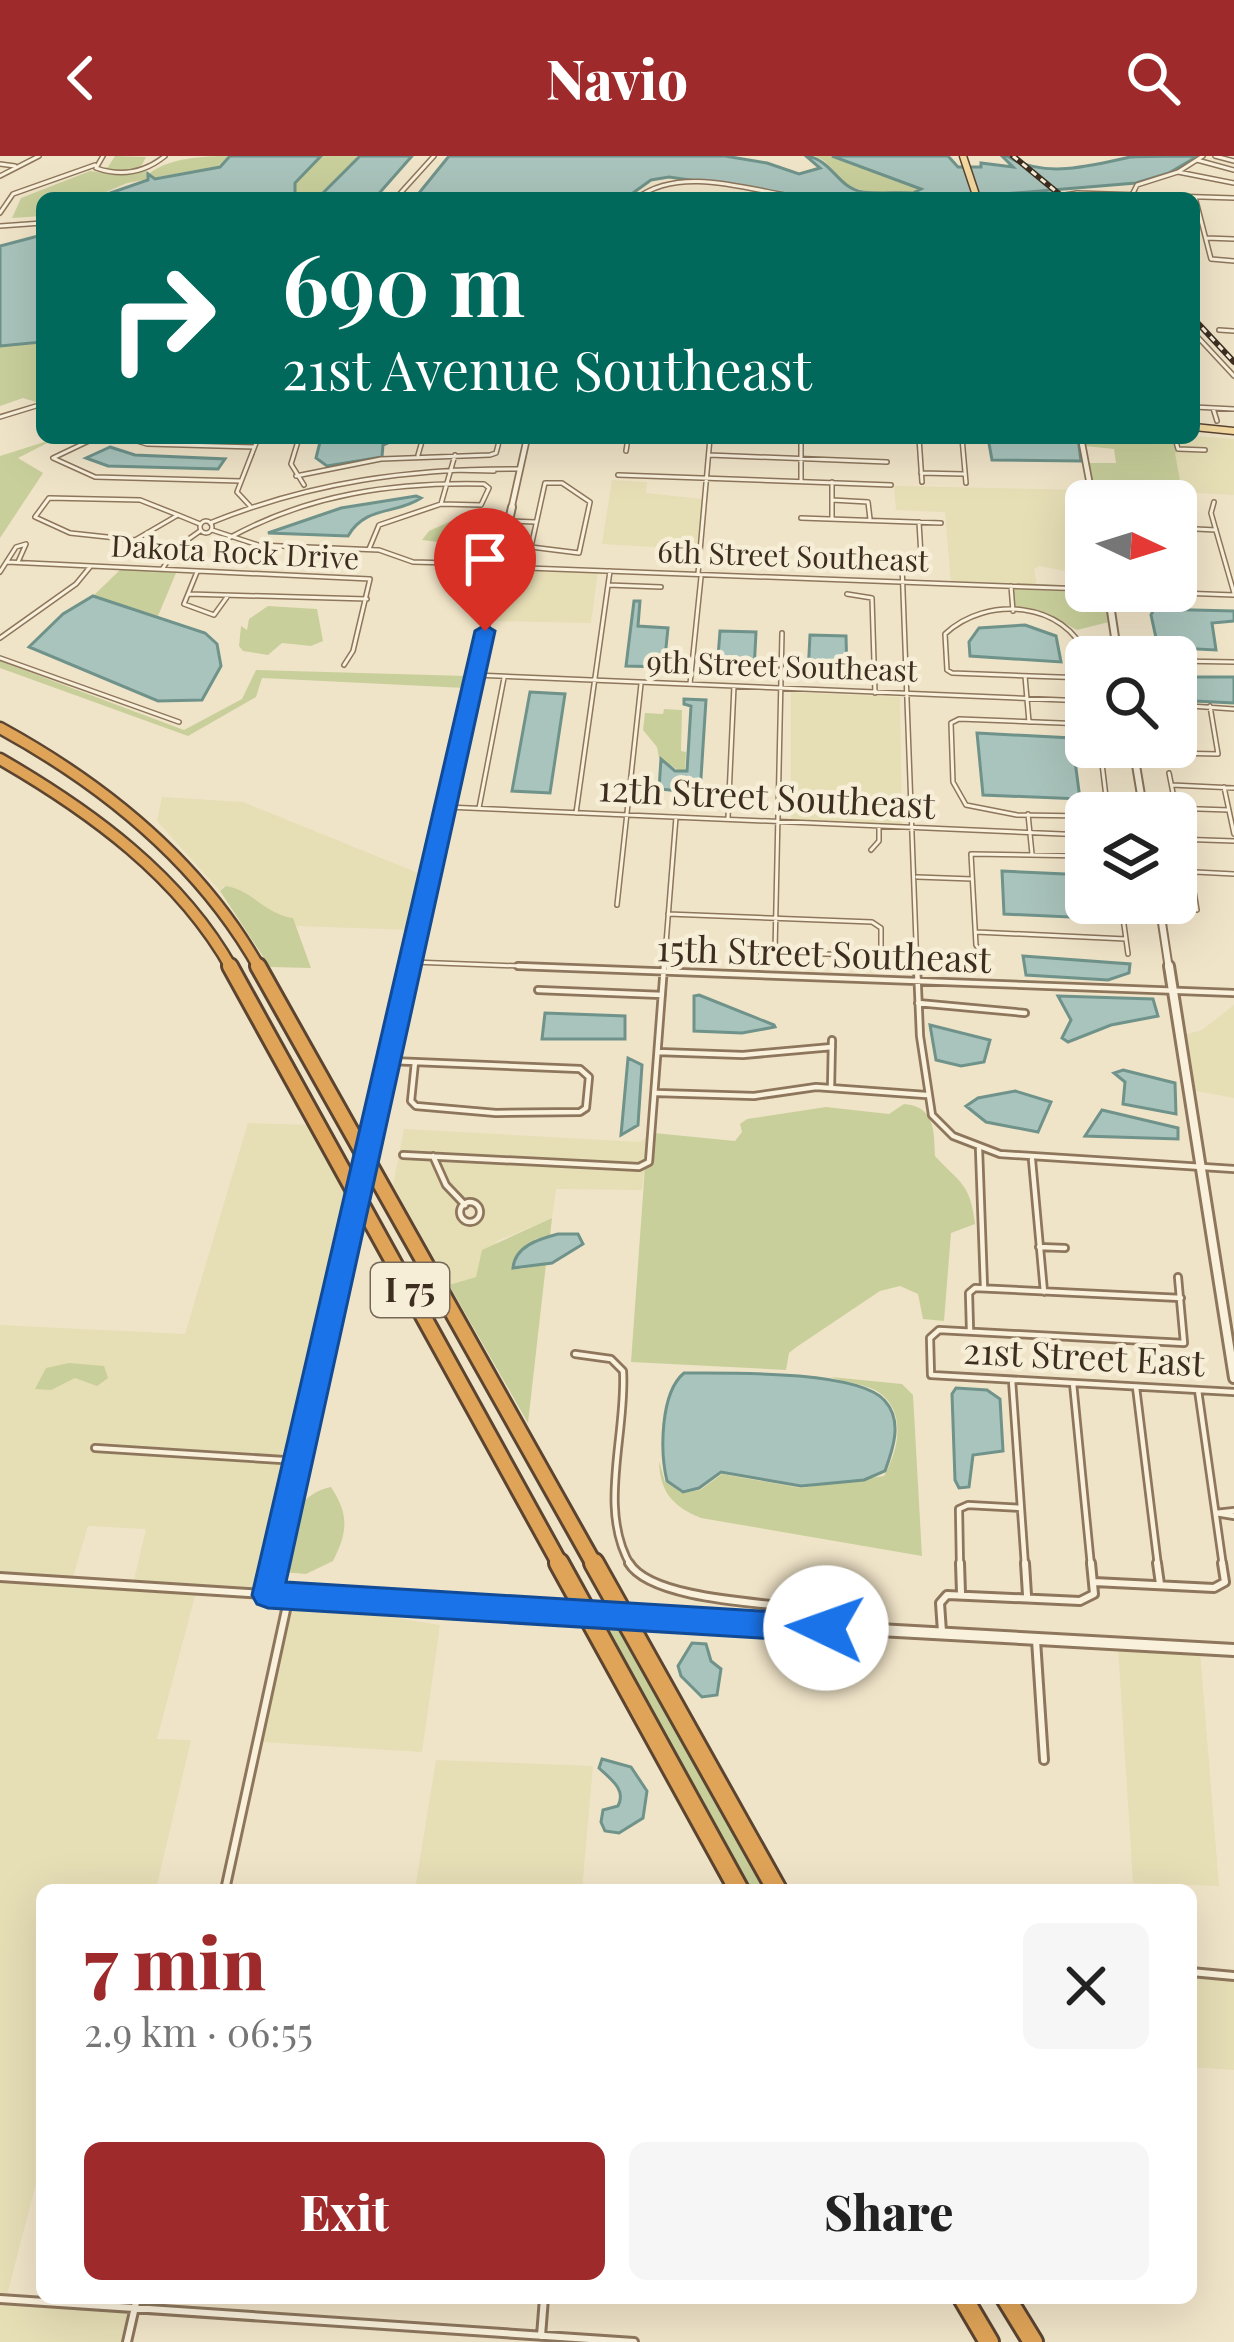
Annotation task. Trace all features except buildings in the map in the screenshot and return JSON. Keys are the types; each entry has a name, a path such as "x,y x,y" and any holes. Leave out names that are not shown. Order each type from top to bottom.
{"highway":[{"name":"I 75","path":"2,725 87,779 164,842 211,894 262,970 774,1884"},
{"name":"I 75","path":"0,759 58,792 125,843 184,901 238,977 737,1884"},
{"path":"51,796 125,843"},
{"path":"145,812 164,842"},
{"path":"967,2304 989,2342"},
{"path":"1010,2304 1033,2342"}],"main road":[{"path":"961,160 972,192"},
{"path":"1200,429 1234,432"}],"street":[{"path":"0,176 39,156"},
{"path":"0,213 14,194 95,165 103,156"},
{"path":"95,165 105,172 130,173 152,167 165,156"},
{"path":"401,192 434,156"},
{"path":"1134,192 1137,185 1178,172 1203,156"},
{"path":"1215,156 1232,158"},
{"path":"1220,166 1232,158"},
{"path":"1197,160 1234,170"},
{"path":"0,164 15,166"},
{"path":"1178,172 1234,183"},
{"path":"645,192 656,184 680,180 761,192"},
{"path":"1200,197 1234,198"},
{"path":"1200,216 1213,260 1234,261"},
{"path":"0,226 36,224"},
{"path":"1206,238 1234,239"},
{"path":"1220,330 1234,331"},
{"path":"1200,339 1234,376"},
{"path":"0,417 36,406"},
{"path":"1200,407 1234,409"},
{"path":"1214,408 1216,421"},
{"path":"82,444 53,458 95,477 240,482"},
{"path":"147,444 254,447"},
{"path":"252,505 242,498 240,482 255,444"},
{"path":"297,444 291,464 308,488"},
{"path":"418,456 421,444"},
{"path":"296,476 418,456 494,454 498,444"},
{"path":"268,1595 512,521 526,444"},
{"path":"626,451 627,444"},
{"path":"690,684 710,444"},
{"path":"801,481 802,444"},
{"path":"919,444 922,482"},
{"path":"962,444 966,483"},
{"path":"1083,444 1089,480"},
{"path":"1176,444 1178,449 1205,450"},
{"path":"441,503 455,454"},
{"path":"709,455 887,462"},
{"path":"179,515 135,540 70,533 35,517 46,500 57,497 140,500 179,515 200,527 212,526 252,505 308,488 451,469 519,470"},
{"path":"921,473 965,474"},
{"path":"618,475 890,485"},
{"path":"832,482 832,519"},
{"path":"229,538 261,520 314,502 447,483 489,488 481,505 441,503 379,526 369,549"},
{"path":"544,483 562,483 590,502 579,553 533,549 531,522 544,483"},
{"path":"832,500 866,501 870,520"},
{"path":"1197,593 1234,594 1216,530 1214,502"},
{"path":"801,518 941,523"},
{"path":"512,521 531,522"},
{"path":"920,522 921,556 903,560 902,582 918,1003 926,1095 940,1125 979,1149 1032,1158 1234,1169"},
{"path":"212,526 229,538 258,545 369,549 413,562 486,564"},
{"path":"162,571 176,548 200,527"},
{"path":"1197,529 1216,530"},
{"path":"0,572 16,547 26,544 17,562"},
{"path":"1225,556 1234,557"},
{"name":"Dakota Rock Drive","path":"7,562 370,578 344,665"},
{"path":"0,638 76,584 90,567"},
{"name":"6th Street Southeast","path":"499,567 1065,589"},
{"path":"576,813 610,571"},
{"path":"197,572 184,604 210,615 222,610 227,595"},
{"path":"608,585 661,587"},
{"path":"1011,586 1014,612"},
{"path":"189,593 367,599"},
{"path":"848,594 872,598 875,694"},
{"path":"1065,677 946,670 944,640 952,625 978,613 1014,612 1065,623 1079,636"},
{"path":"775,952 782,633"},
{"path":"0,658 178,722"},
{"path":"1197,661 1234,662"},
{"name":"9th Street Southeast","path":"475,675 1065,700"},
{"path":"1024,676 1029,722"},
{"path":"479,808 505,677"},
{"path":"616,904 641,682"},
{"path":"728,820 734,686"},
{"path":"1197,706 1234,709"},
{"path":"1197,754 1218,754 1210,706"},
{"path":"1065,723 951,723 960,802 980,812 1065,815"},
{"path":"1169,772 1172,808 1228,810"},
{"path":"1172,785 1234,788"},
{"path":"1197,839 1234,838 1224,787"},
{"name":"12th Street Southeast","path":"446,807 1065,834"},
{"path":"1028,814 1032,854"},
{"path":"403,1155 645,1165 676,817"},
{"path":"871,850 879,841 879,826"},
{"path":"985,958 978,951 975,932 974,852 1065,855"},
{"path":"1197,872 1234,874"},
{"path":"916,877 972,880"},
{"path":"668,914 872,922 881,928 881,953 746,951"},
{"path":"1124,924 1128,954"},
{"path":"1163,924 1234,1378"},
{"path":"975,932 1126,940"},
{"name":"15th Street Southeast","path":"413,962 1234,993"},
{"path":"538,991 662,995"},
{"path":"918,1003 1025,1013"},
{"path":"658,1052 743,1055 832,1044 832,1088"},
{"path":"390,1061 415,1062 580,1069 590,1077 586,1108 531,1114 416,1106 411,1101 415,1062"},
{"path":"655,1092 754,1096 832,1088 926,1095"},
{"path":"979,1149 984,1288"},
{"path":"433,1156 446,1185 465,1205"},
{"path":"1032,1158 1044,1292"},
{"path":"1039,1246 1065,1248"},
{"path":"1178,1277 1187,1337 1180,1344 970,1332 968,1293 984,1288 1181,1298"},
{"name":"21st Street East","path":"970,1332 932,1334 932,1375 1234,1392"},
{"path":"575,1354 611,1358 623,1371 614,1534 636,1576 658,1588 811,1610 825,1619 826,1628"},
{"path":"1012,1380 1027,1597"},
{"path":"942,1635 941,1598 961,1593 1084,1600 1094,1594 1073,1383"},
{"path":"1136,1387 1160,1585"},
{"path":"1094,1582 1214,1588 1225,1582 1198,1390"},
{"path":"95,1448 298,1461"},
{"path":"961,1593 959,1509 1021,1508"},
{"path":"1216,1513 1234,1513"},
{"path":"0,1577 1234,1650"},
{"path":"226,1884 289,1596"},
{"path":"1036,1640 1044,1760"},
{"path":"1197,1973 1234,1976"},
{"path":"0,2299 36,2302"},
{"path":"61,2304 634,2342"},
{"path":"127,2342 135,2304"},
{"path":"541,2336 544,2304"}],"shaded area":[{"path":"1200,436 1234,439 1234,495 1197,493 1197,480 1180,480 1174,452 1180,451 1179,444 1200,444"},
{"path":"612,480 647,482 646,493 702,499 699,544 690,549 602,544"},
{"path":"894,486 1065,490 1065,571 1039,566 1034,569 1037,587 951,583 945,512 896,510"},
{"path":"501,568 598,572 591,623 489,621"},
{"path":"791,692 900,697 902,825 791,819"},
{"path":"162,797 243,802 428,877 414,930 296,926 291,917 271,914 254,899 223,887 220,891 157,821"},
{"path":"1234,1005 1234,1098 1191,1090 1183,1035 1202,1030"},
{"path":"248,1123 308,1125 354,1210 296,1458 92,1449 295,1463 265,1592 133,1584 146,1529 88,1526 72,1580 0,1575 0,1325 185,1334"},
{"path":"404,1129 640,1142 647,1137 645,1162 638,1165 401,1153 430,1158 443,1185 462,1205 458,1218 469,1223 482,1218 484,1209 457,1196 436,1158 645,1167 642,1190 556,1189 552,1218 497,1241 476,1277 449,1285 393,1185"},
{"path":"0,1580 196,1592 157,1739 191,1740 157,1884 36,1884 36,2183 7,2295 0,2295"},
{"path":"292,1599 331,1601 359,1612 440,1625 422,1752 261,1742"},
{"path":"1118,1647 1200,1651 1219,1886 1133,1883"},
{"path":"436,1760 593,1766 583,1884 416,1884"},
{"path":"1197,1976 1234,1979 1234,2070 1197,2067"},
{"path":"0,2303 129,2313 122,2342 0,2342"}],"green space":[{"path":"115,156 146,157 140,169 150,173 177,161 229,156 218,166 127,183 106,192 36,192 90,171 104,173 99,169 108,167"},
{"path":"322,156 359,156 323,192 296,192 296,183"},
{"path":"814,156 831,156 920,190 864,191 843,182"},
{"path":"36,192 36,216 12,218 21,198"},
{"path":"36,343 36,402 23,398 0,406 0,346"},
{"path":"45,444 18,458 43,473 0,538 0,456"},
{"path":"1084,444 1176,444 1180,480 1092,480 1089,463 1116,463 1114,449"},
{"path":"458,518 493,520 498,529 477,547 422,540 429,531"},
{"path":"121,569 176,573 158,616 93,596"},
{"path":"1013,589 1065,591 1065,612 1107,612 1109,622 1077,630 1051,616 1016,611"},
{"path":"268,606 317,609 323,641 311,646 282,643 268,655 243,651 241,626 247,630 249,619"},
{"path":"0,661 184,730 242,699 256,670 467,676 465,688 262,678 256,697 188,736 0,668"},
{"path":"664,709 682,710 681,751 686,752 681,772 659,758 657,747 643,730 645,713 663,714"},
{"path":"226,886 293,918 311,968 270,967 220,891"},
{"path":"904,1104 927,1115 935,1156 963,1185 973,1210 975,1224 951,1233 944,1321 923,1319 918,1294 900,1286 880,1291 795,1348 789,1353 786,1370 631,1362 645,1167 651,1162 654,1133 735,1141 742,1132 740,1124 747,1119 826,1107 889,1114"},
{"path":"552,1218 550,1236 536,1239 513,1264 521,1269 546,1264 528,1423 449,1285 476,1277 482,1250"},
{"path":"69,1363 104,1366 108,1378 97,1386 75,1378 51,1390 35,1389 46,1368"},
{"path":"831,1377 902,1384 913,1395 922,1556 701,1518 670,1497 662,1481 659,1461 665,1482 682,1493 700,1490 722,1474 801,1488 884,1476 898,1430 892,1408 875,1390"},
{"path":"331,1487 344,1523 333,1561 306,1574 282,1572 277,1565 283,1540 299,1506"},
{"path":"598,1620 618,1621 765,1884 745,1884"}],"water":[{"path":"230,156 321,156 295,183 295,192 113,192 148,180 148,174 155,179 220,167"},
{"path":"360,156 412,156 380,192 324,192"},
{"path":"449,156 725,156 799,174 820,168 806,156 865,192 775,192 669,177 651,180 634,192 420,192"},
{"path":"832,156 948,156 958,167 981,167 981,163 1013,167 1002,156 1007,156 1051,169 1130,157 1198,156 1169,173 1136,183 1028,192 915,192 921,189"},
{"path":"36,237 36,343 0,346 0,246"},
{"path":"320,444 385,444 382,457 327,466 316,458"},
{"path":"989,444 1079,444 1081,461 992,460"},
{"path":"110,447 135,455 225,459 218,469 108,466 86,458"},
{"path":"421,498 363,519 348,536 268,533 341,508"},
{"path":"93,596 205,633 217,644 221,666 202,700 158,701 29,647 63,614"},
{"path":"634,601 640,601 638,626 668,628 664,667 626,666"},
{"path":"1234,611 1234,621 1212,623 1216,650 1197,649 1197,636 1156,636 1151,615"},
{"path":"1025,625 1056,636 1061,662 970,656 969,642 979,628"},
{"path":"720,631 756,632 754,671 717,670"},
{"path":"810,635 846,636 847,675 808,674"},
{"path":"1197,677 1234,677 1234,703 1197,701"},
{"path":"530,692 565,694 550,793 512,791"},
{"path":"684,699 706,700 700,793 659,789 661,759 675,771 687,771 691,706"},
{"path":"977,733 1065,738 1065,768 1076,768 1079,792 1065,792 1065,798 983,795"},
{"path":"1002,871 1065,874 1065,917 1004,914"},
{"path":"1023,956 1130,964 1129,973 1108,980 1026,975"},
{"path":"694,996 775,1027 742,1033 694,1031"},
{"path":"1058,996 1153,999 1158,1016 1111,1025 1068,1042 1062,1038 1071,1020"},
{"path":"545,1013 625,1016 625,1039 542,1039"},
{"path":"930,1025 990,1040 984,1062 961,1066 936,1060"},
{"path":"628,1058 642,1065 638,1125 621,1135"},
{"path":"1123,1070 1175,1083 1176,1114 1123,1104 1125,1082 1114,1073"},
{"path":"1015,1091 1051,1102 1038,1132 986,1122 966,1106 978,1098"},
{"path":"1102,1110 1178,1128 1178,1139 1085,1136"},
{"path":"558,1234 578,1234 583,1244 552,1263 513,1268 523,1249"},
{"path":"684,1373 790,1375 871,1391 885,1401 894,1417 885,1471 864,1480 801,1486 721,1472 699,1488 683,1492 667,1481 663,1439 670,1394"},
{"path":"956,1388 987,1390 1000,1399 1003,1451 973,1455 969,1487 959,1488 952,1394"},
{"path":"692,1643 706,1644 711,1661 721,1669 717,1695 702,1697 681,1676 678,1666"},
{"path":"602,1759 631,1767 647,1791 643,1818 619,1833 605,1831 601,1822 603,1810 618,1806 620,1800 616,1784 599,1768"}],"railway":[{"path":"1013,156 1057,192"},
{"path":"1200,325 1234,362"}],"route":[{"path":"485,631 268,1595 826,1628"}]}
